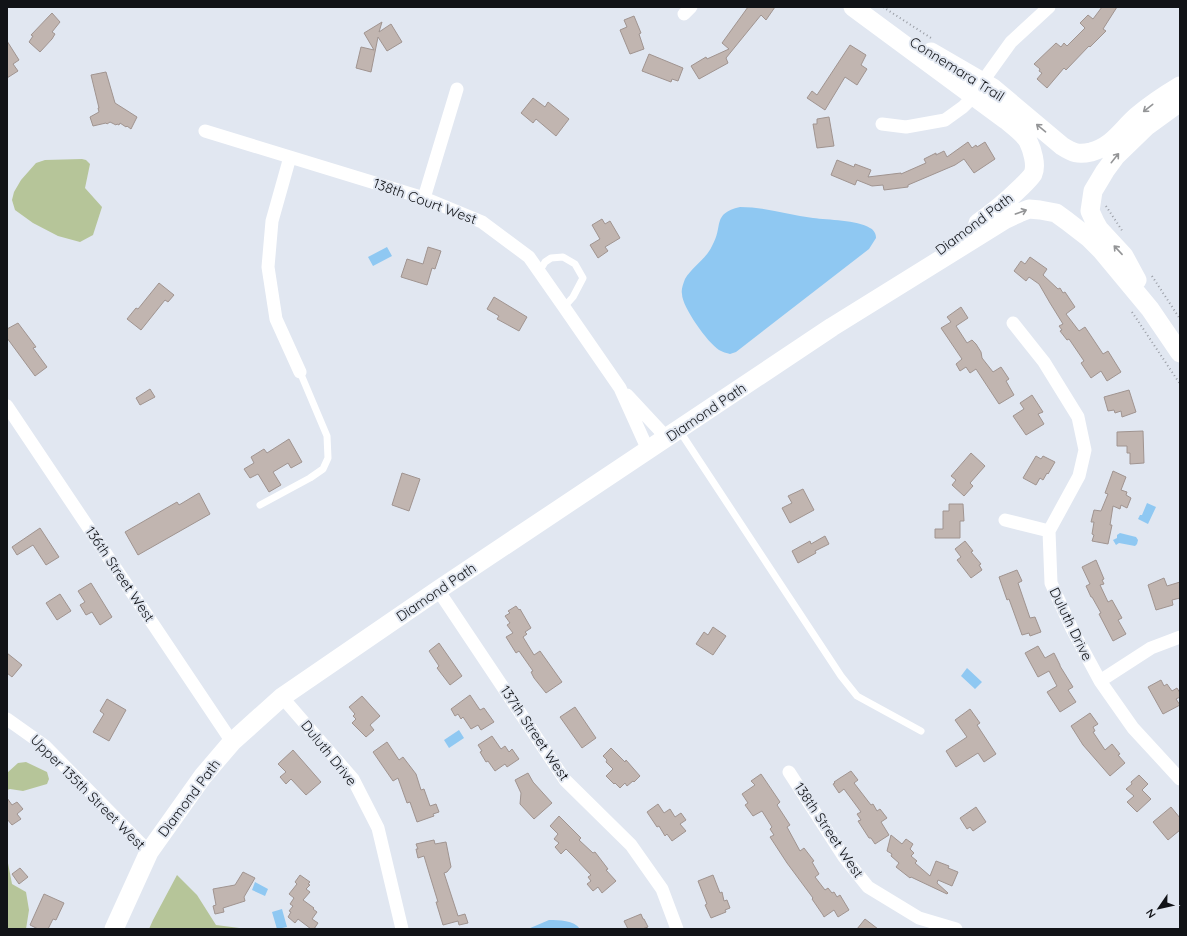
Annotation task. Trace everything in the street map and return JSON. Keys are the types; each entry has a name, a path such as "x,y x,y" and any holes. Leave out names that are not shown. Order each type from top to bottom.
{"street":[{"path":"882,124 906,127 944,120 963,107 978,90 1011,42 1049,7"},
{"name":"Connemara Trail","path":"854,8 978,90 1006,120 1028,140 1035,166 1033,173"},
{"name":"Diamond Path","path":"114,929 149,852 203,776 232,742 282,697 438,590 832,327 993,212 1014,194 1043,162 1055,154 1063,152 1084,154 1098,150 1111,142 1135,118 1154,103 1180,86"},
{"name":"Connemara Trail","path":"978,90 993,88 1062,146 1072,152"},
{"path":"424,198 457,89"},
{"name":"Diamond Path","path":"832,327 1006,219 1029,209 1069,214 1077,210 1088,200 1105,171 1116,156 1147,126 1180,102"},
{"name":"138th Court West","path":"205,131 424,198 482,222 528,258 539,272 620,388 648,450"},
{"path":"1072,152 1084,160 1090,168 1094,181 1094,191 1090,211 1095,222 1099,229 1124,256 1134,272 1150,309"},
{"path":"290,157 272,221 268,267 276,319 300,372"},
{"path":"1033,173 1032,183 1037,198 1045,207 1056,213 1089,238 1101,250 1150,309 1180,353"},
{"path":"1005,520 1049,531 1079,476 1084,450 1078,417 1044,362 1013,323"},
{"name":"138th Court West","path":"620,388 672,434"},
{"name":"136th Street West","path":"7,406 232,742"},
{"name":"Duluth Drive","path":"1049,531 1051,583 1072,629 1100,681 1133,728 1180,778"},
{"name":"137th Street West","path":"438,590 566,780 631,845 636,852 662,889 677,929"},
{"path":"1100,681 1151,648 1180,637"},
{"name":"Duluth Drive","path":"282,697 353,780 378,828 402,929"},
{"name":"Upper 135th Street West","path":"7,719 45,746 149,852"},
{"name":"138th Street West","path":"789,772 844,856 868,887 918,924 956,929"}],"lane":[{"path":"539,272 545,262 551,258 563,257 576,264 583,278 573,298 564,307"},
{"path":"260,505 310,478 323,469 328,458 327,436 300,372"},
{"path":"672,434 841,676 857,696 921,731"}],"path":[{"path":"1130,310 1180,384"}],"green space":[{"path":"45,160 86,160 90,164 85,188 102,207 93,235 80,242 58,236 33,223 15,210 12,200 14,192 21,180 36,163"},
{"path":"26,762 47,772 49,779 47,784 23,791 7,790 7,773 18,763"},
{"path":"7,858 12,884 26,892 29,910 26,929 7,929"},
{"path":"177,875 197,895 216,925 247,929 149,929"}],"water":[{"path":"740,207 758,208 804,217 858,223 871,229 876,235 876,238 869,249 736,352 730,354 719,350 702,333 686,307 683,300 682,287 685,279 712,246 722,217 725,213"},
{"path":"387,247 392,256 373,266 368,257"},
{"path":"1147,503 1156,507 1148,524 1138,519 1140,515 1142,515"},
{"path":"1120,533 1136,537 1138,540 1137,544 1135,546 1119,543 1116,545 1113,540 1117,538 1117,535"},
{"path":"967,668 982,682 975,689 961,676"},
{"path":"459,730 464,738 449,748 444,740"},
{"path":"255,882 268,889 265,896 252,890"},
{"path":"282,909 287,927 277,929 272,912"},
{"path":"549,920 562,920 570,922 580,929 528,929"}],"building":[{"path":"748,7 775,7 766,20 761,15 726,58 728,63 699,79 691,66 706,57 707,59 729,49 722,43"},
{"path":"1102,7 1117,7 1103,29 1106,31 1066,70 1064,68 1047,88 1037,79 1042,73 1034,64 1056,43 1061,47 1064,43 1067,46 1085,28 1080,23 1088,15 1093,19"},
{"path":"52,13 60,22 52,32 55,34 52,39 40,52 29,42 33,36 31,35"},
{"path":"634,16 641,33 639,34 644,49 630,54 620,30 627,27 624,20"},
{"path":"382,22 379,32 391,24 402,42 387,51 378,37 371,72 356,68 361,47 374,50 364,33"},
{"path":"7,41 19,60 13,64 18,71 7,78"},
{"path":"850,45 866,55 861,65 867,69 857,85 845,77 825,110 807,98 812,91 817,95"},
{"path":"649,54 683,68 678,81 672,79 671,82 642,71"},
{"path":"106,72 115,103 137,117 131,129 120,123 119,125 116,125 110,122 107,124 93,126 90,117 99,112 99,108 91,75"},
{"path":"533,98 545,107 548,102 569,119 556,136 536,119 533,123 521,113"},
{"path":"829,117 834,146 817,148 813,124 817,124 817,119"},
{"path":"968,142 972,148 985,142 995,159 974,173 964,159 955,165 908,185 908,187 884,190 883,185 872,186 857,180 855,185 831,175 837,160 854,167 855,164 871,170 868,177 901,174 926,163 924,159 936,153 936,155 944,151 947,157"},
{"path":"602,219 605,224 610,221 620,238 605,247 608,251 598,258 590,245 600,239 592,225"},
{"path":"428,247 441,251 435,269 432,268 427,285 401,277 407,259 423,264"},
{"path":"1030,257 1047,269 1043,275 1058,289 1060,288 1063,293 1065,292 1075,307 1066,314 1079,331 1085,327 1103,354 1108,351 1121,372 1107,381 1101,371 1091,378 1081,363 1084,361 1069,339 1067,340 1060,331 1062,330 1059,326 1063,324 1039,284 1029,277 1026,281 1014,271 1021,261 1025,264"},
{"path":"159,283 174,295 168,302 165,300 141,330 127,319 136,308 138,309"},
{"path":"494,297 527,317 519,331 497,319 499,316 487,309"},
{"path":"961,307 968,318 956,326 967,343 972,340 981,352 982,358 993,372 1001,367 1009,379 1006,381 1014,395 999,404 976,369 970,373 966,367 960,371 956,364 962,359 941,328 951,322 947,317"},
{"path":"18,323 36,347 33,348 47,367 35,376 7,338 7,329"},
{"path":"150,389 155,397 140,405 136,398"},
{"path":"1129,390 1136,412 1122,417 1121,411 1115,413 1114,410 1108,411 1104,397"},
{"path":"1032,395 1043,412 1038,414 1044,424 1026,435 1013,416 1024,409 1020,403"},
{"path":"1143,431 1144,463 1130,464 1130,453 1127,453 1127,446 1117,446 1117,432"},
{"path":"289,439 302,462 291,468 288,463 273,472 281,485 269,492 258,474 250,478 244,469 254,463 251,457 264,449 267,453"},
{"path":"971,453 985,466 970,483 973,486 964,496 952,485 956,480 951,476"},
{"path":"1036,456 1041,459 1043,456 1055,462 1048,474 1047,473 1043,480 1040,478 1036,485 1023,478"},
{"path":"1113,471 1126,477 1121,490 1127,492 1126,495 1131,498 1127,508 1121,505 1120,509 1113,506 1110,525 1112,525 1108,544 1092,541 1094,535 1092,534 1094,522 1091,522 1094,510 1101,511 1108,494 1105,493"},
{"path":"402,473 420,479 409,511 392,505"},
{"path":"803,489 814,510 790,523 782,508 792,503 788,496"},
{"path":"199,493 210,514 138,555 125,532 177,502 179,505"},
{"path":"949,504 963,504 964,521 960,521 960,538 935,538 935,529 943,529 943,511 949,511"},
{"path":"40,528 59,557 46,565 33,545 17,555 12,547"},
{"path":"825,536 829,544 815,551 816,553 798,563 792,551 810,541 811,544"},
{"path":"965,541 973,551 971,552 981,564 979,565 982,570 971,578 957,560 961,557 955,549"},
{"path":"1096,560 1104,579 1102,580 1104,584 1100,585 1108,602 1112,600 1122,618 1118,620 1126,634 1113,641 1099,614 1101,613 1086,586 1090,584 1082,567"},
{"path":"1017,570 1022,581 1018,583 1030,618 1035,617 1041,632 1030,636 1029,633 1022,635 999,577"},
{"path":"1164,578 1167,586 1180,582 1180,598 1172,600 1173,605 1156,610 1148,585"},
{"path":"91,583 112,617 100,625 92,612 86,615 80,605 85,602 78,591"},
{"path":"60,594 71,611 57,620 46,603"},
{"path":"516,606 519,610 520,609 531,628 525,632 527,634 523,637 534,655 540,651 562,682 546,693 534,678 531,672 533,671 519,651 516,653 506,637 513,633 507,625 510,623 505,616 510,613 508,611"},
{"path":"713,627 726,636 713,655 696,644 704,632 708,635"},
{"path":"439,643 462,676 450,685 437,668 439,666 429,651"},
{"path":"1038,646 1045,658 1054,653 1073,687 1068,690 1076,702 1060,712 1047,692 1057,686 1049,671 1038,677 1025,653"},
{"path":"7,653 22,665 12,677 7,673"},
{"path":"1161,680 1164,686 1167,684 1172,691 1177,688 1180,693 1180,697 1176,699 1180,705 1163,714 1148,687"},
{"path":"470,695 480,710 484,708 494,722 481,730 478,725 471,729 463,717 461,719 458,714 455,716 451,709"},
{"path":"362,696 380,716 370,725 374,730 366,737 352,723 356,719 353,716 355,714 349,707"},
{"path":"107,699 126,710 109,741 93,732 104,714 100,711"},
{"path":"575,707 596,738 582,748 560,717"},
{"path":"970,709 980,723 977,725 996,754 984,762 978,753 956,767 946,751 967,737 955,720"},
{"path":"1090,713 1098,724 1093,727 1095,731 1093,732 1105,750 1112,744 1120,754 1118,755 1125,763 1110,776 1083,745 1071,726"},
{"path":"492,736 501,749 505,746 509,752 512,749 519,759 507,767 505,764 495,771 488,761 486,762 478,745"},
{"path":"387,742 399,760 403,757 416,774 421,790 424,789 430,806 436,804 439,812 433,814 434,816 417,822 410,802 407,803 398,778 393,781 373,752"},
{"path":"611,748 625,762 626,760 640,776 627,786 625,783 620,788 606,776 613,769 606,762 607,760 603,756"},
{"path":"293,750 321,782 306,795 291,779 286,784 280,777 286,772 278,764"},
{"path":"851,771 858,780 854,783 871,805 873,804 877,811 880,809 887,818 881,822 889,835 875,844 871,838 869,838 858,821 861,820 857,814 861,812 844,789 839,793 833,784"},
{"path":"528,773 533,782 552,803 534,819 520,804 521,793 515,780"},
{"path":"761,774 780,802 777,805 790,825 787,827 800,851 804,848 814,861 812,862 819,874 815,877 825,890 828,888 832,893 834,892 837,897 840,895 849,910 838,917 834,910 824,917 812,899 813,898 770,837 774,835 770,829 772,827 762,811 753,816 745,805 748,803 742,794 755,785 751,781"},
{"path":"1139,775 1148,784 1142,790 1151,799 1137,812 1127,802 1134,796 1126,789"},
{"path":"7,798 12,805 17,802 23,809 17,814 21,819 12,825 7,819"},
{"path":"658,804 664,813 670,809 675,817 681,813 686,820 680,824 686,831 672,841 667,834 665,836 659,826 657,827 647,812"},
{"path":"976,807 986,822 973,831 970,827 967,829 960,818"},
{"path":"1171,807 1180,818 1180,830 1168,840 1153,822"},
{"path":"559,816 581,838 579,840 593,853 595,852 608,869 606,870 616,881 602,893 598,887 593,891 587,884 591,881 588,877 591,875 566,849 561,854 555,847 559,843 554,839 558,834 550,826"},
{"path":"891,835 902,844 906,839 913,844 910,849 914,853 911,856 917,861 915,863 930,876 936,861 949,866 948,868 958,872 952,886 938,880 937,883 948,893 947,894 911,877 910,878 896,867 899,863 891,856 892,854 887,851"},
{"path":"434,840 435,844 446,842 451,867 444,873 458,916 465,914 468,923 459,925 458,921 443,925 436,902 438,902 424,856 418,858 416,849 418,849 416,844"},
{"path":"20,868 28,877 19,884 12,874"},
{"path":"243,872 255,878 244,897 245,901 223,908 224,912 215,914 213,906 216,905 213,889 235,885"},
{"path":"300,875 310,882 308,884 310,885 306,889 310,892 303,900 317,912 312,919 318,923 314,929 311,929 298,919 295,923 288,917 291,912 289,911 293,906 290,904 294,898 289,894 297,884 295,882"},
{"path":"713,875 720,893 722,892 724,901 727,900 730,908 725,910 726,912 711,918 705,905 707,904 698,881"},
{"path":"44,894 64,903 56,920 53,919 48,929 38,929 30,925"},
{"path":"641,914 648,927 642,929 628,929 624,921"},
{"path":"865,919 878,929 857,929"}]}
